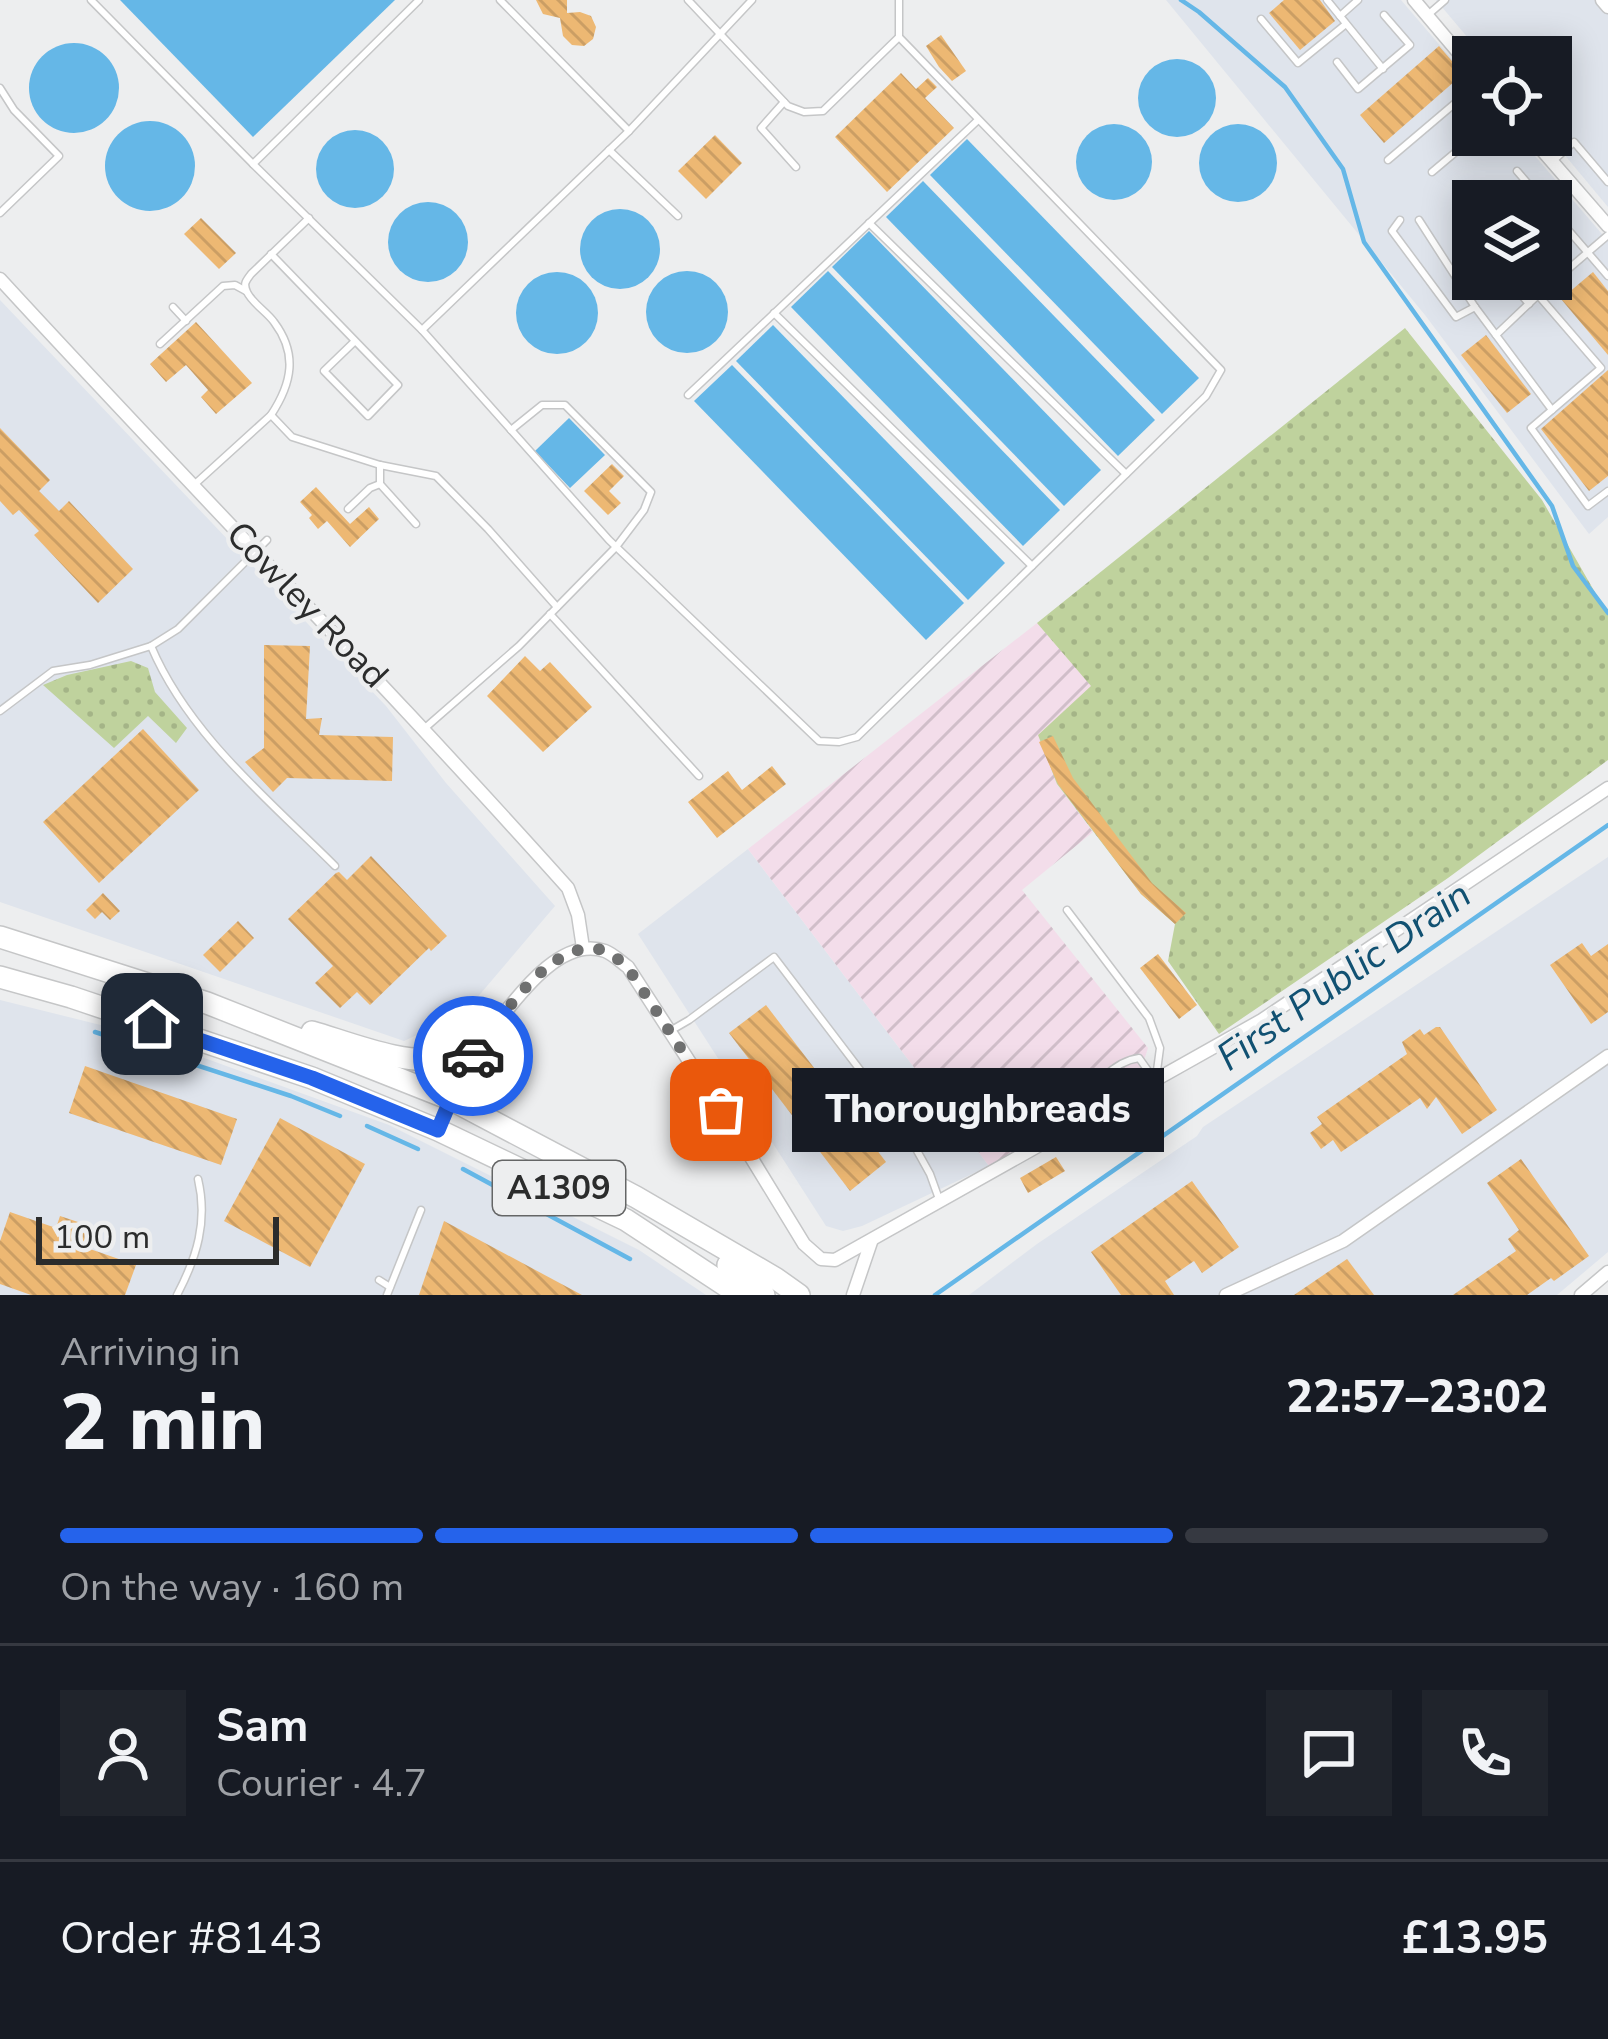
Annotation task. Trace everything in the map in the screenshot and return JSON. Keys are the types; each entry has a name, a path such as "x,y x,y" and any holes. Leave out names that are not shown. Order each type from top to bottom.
{"main road":[{"name":"A1309","path":"0,937 207,1004 415,1060 445,1057 502,1016"},
{"name":"A1309","path":"0,977 312,1078 438,1130 626,1220 740,1295"},
{"name":"A1309","path":"207,1004 450,1100 636,1197 800,1295"},
{"name":"A1309","path":"636,1197 750,1279 764,1295"}],"street":[{"path":"1414,0 1452,45"},
{"path":"1548,156 1608,231"},
{"name":"Cowley Road","path":"0,279 192,486 261,545 568,888 583,948"},
{"path":"438,1130 463,1070 546,966 583,948 607,951 628,968 804,1244 821,1259 836,1260 1262,1020 1608,788"},
{"path":"1226,1295 1343,1241 1608,1056"},
{"path":"853,1295 871,1240"},
{"path":"1581,1295 1608,1272"}],"lane":[{"path":"91,0 422,330 616,547 819,741 839,742 857,737 1206,396 1221,370 898,37"},
{"path":"253,164 418,0"},
{"path":"500,0 629,131"},
{"path":"688,0 784,102 804,112 823,111 898,37 899,0"},
{"path":"422,330 629,131 752,0"},
{"path":"1327,0 1383,69"},
{"path":"1340,16 1358,0"},
{"path":"1427,16 1445,0"},
{"path":"1337,62 1358,89 1410,45 1384,15"},
{"path":"1261,19 1298,63 1346,24"},
{"path":"0,88 14,110 59,155 0,213"},
{"path":"784,102 761,128 796,167"},
{"path":"1388,160 1452,106"},
{"path":"688,395 978,119"},
{"path":"1552,161 1574,142 1608,182"},
{"path":"609,150 678,216"},
{"path":"1432,172 1452,155"},
{"path":"1517,171 1525,180"},
{"path":"246,291 251,274 309,218"},
{"path":"1400,220 1392,231 1456,317 1475,307"},
{"path":"1419,220 1475,307 1552,410"},
{"path":"869,223 1126,474"},
{"path":"1572,264 1608,231"},
{"path":"1572,234 1608,276"},
{"path":"272,254 356,341 398,386 368,416 324,371 356,341"},
{"path":"160,344 223,286 235,285 274,322 289,347 285,387 271,415 192,486"},
{"path":"1526,300 1529,304"},
{"path":"1496,335 1533,300"},
{"path":"1542,300 1601,368 1531,428 1588,506 1608,491"},
{"path":"173,307 186,321"},
{"path":"774,313 1032,566"},
{"path":"425,728 519,646 616,547 644,510 650,492 565,405 542,405 511,430"},
{"path":"271,415 292,437 380,465 436,476 488,529 699,776"},
{"path":"380,465 380,484 416,524"},
{"path":"348,509 380,484"},
{"path":"0,711 53,671 151,646 178,629 261,545"},
{"path":"151,646 174,693 202,730 335,866"},
{"path":"1067,910 1149,1018 1160,1048 1156,1082"},
{"path":"670,1031 774,957 905,1129 940,1201"},
{"path":"1060,1132 1123,1060 1139,1058 1156,1082"},
{"path":"177,1295 200,1240 199,1179"},
{"path":"388,1291 421,1210"},
{"path":"380,1280 388,1291"}],"shaded area":[{"path":"1166,0 1401,0 1452,60 1452,156 1535,156 1556,180 1452,180 1452,300 1572,300 1572,199 1608,241 1608,517 1589,534 1425,315"},
{"path":"1436,0 1608,0 1608,207 1566,156 1572,156 1572,36 1466,36"},
{"path":"0,300 386,706 446,783 555,906 464,1013 404,1041 0,902"},
{"path":"1037,623 1092,686 1057,784 1093,832 1022,890 1148,1048 1135,1087 989,1166 748,849"},
{"path":"748,849 989,1166 862,1226 843,1231 826,1226 638,934"},
{"path":"1608,857 1608,1252 1557,1295 969,1295 1197,1136 1203,1127"},
{"path":"0,1000 141,1035 389,1125 639,1250 706,1295 0,1295"}],"green space":[{"path":"1405,328 1542,500 1608,615 1608,760 1448,878 1219,1034 1168,961 1175,924 1141,894 1057,784 1038,735 1091,686 1037,623"},
{"path":"131,661 148,668 155,692 187,728 176,743 148,716 114,748 43,685"}],"water":[{"path":"120,0 395,0 253,137"},
{"path":"74,43 106,56 119,88 106,120 74,133 42,120 29,88 42,56"},
{"path":"1177,59 1205,70 1216,98 1205,126 1177,137 1149,126 1138,98 1149,70"},
{"path":"150,121 182,134 195,166 182,198 150,211 118,198 105,166 118,134"},
{"path":"1114,124 1141,135 1152,162 1141,189 1114,200 1087,189 1076,162 1087,135"},
{"path":"1238,124 1266,135 1277,163 1266,191 1238,202 1210,191 1199,163 1210,135"},
{"path":"355,130 383,141 394,169 383,197 355,208 327,197 316,169 327,141"},
{"path":"967,139 1199,378 1162,414 930,175"},
{"path":"923,181 1155,420 1118,456 886,217"},
{"path":"428,202 456,214 468,242 456,270 428,282 400,270 388,242 400,214"},
{"path":"620,209 649,220 660,249 649,278 620,289 591,278 580,249 591,220"},
{"path":"869,231 1101,470 1064,506 832,267"},
{"path":"687,271 716,283 728,312 716,341 687,353 658,341 646,312 658,283"},
{"path":"828,271 1060,510 1023,546 791,307"},
{"path":"557,272 586,284 598,313 586,342 557,354 528,342 516,313 528,284"},
{"path":"773,325 1005,563 968,600 736,361"},
{"path":"732,365 964,603 926,640 694,401"},
{"path":"569,418 605,455 570,488 535,451"}],"building":[{"path":"536,0 567,0 567,13 591,16 596,27 593,39 584,46 572,45 563,36 560,18 543,14"},
{"path":"1284,0 1320,0 1335,21 1300,50 1269,13"},
{"path":"941,35 966,71 952,81 926,46"},
{"path":"1439,46 1452,61 1452,84 1384,143 1360,115"},
{"path":"901,73 916,89 928,78 937,87 925,98 954,128 887,192 835,137"},
{"path":"715,135 742,163 706,199 678,171"},
{"path":"201,218 236,253 219,269 184,234"},
{"path":"1593,272 1608,291 1608,355 1562,300 1572,300 1572,290"},
{"path":"196,322 252,383 216,414 201,397 208,390 186,365 166,382 150,364"},
{"path":"1486,335 1531,394 1507,413 1461,355"},
{"path":"1608,370 1608,476 1589,491 1541,429"},
{"path":"0,428 50,480 39,491 59,511 69,501 133,569 98,603 34,535 39,531 19,510 13,515 0,501"},
{"path":"612,464 624,476 609,491 621,503 608,515 584,491"},
{"path":"316,487 350,524 369,507 379,519 350,547 327,521 318,529 309,518 312,515 300,502"},
{"path":"264,645 310,646 306,719 322,718 319,735 393,737 392,781 287,778 273,792 245,762 264,748"},
{"path":"525,656 540,671 550,662 592,707 543,752 487,696"},
{"path":"143,729 199,790 99,883 43,822"},
{"path":"1053,736 1073,778 1152,883 1186,913 1175,924 1141,894 1058,784 1039,742"},
{"path":"772,766 786,784 717,838 688,802 728,771 742,790"},
{"path":"371,856 447,936 370,1005 357,992 340,1008 315,983 333,966 288,919 336,873 347,880"},
{"path":"103,893 120,911 110,920 102,912 95,919 86,910"},
{"path":"238,921 254,938 220,972 203,955"},
{"path":"1582,943 1591,956 1608,944 1608,1012 1591,1024 1550,965"},
{"path":"1158,954 1197,1005 1179,1019 1140,968"},
{"path":"766,1005 886,1162 850,1191 729,1033"},
{"path":"1436,1027 1497,1110 1462,1134 1436,1097 1427,1109 1420,1098 1341,1152 1333,1140 1321,1149 1310,1133 1322,1124 1317,1117 1407,1054 1402,1042 1420,1029 1424,1035"},
{"path":"85,1066 237,1119 221,1165 69,1113"},
{"path":"280,1118 365,1164 310,1267 224,1221"},
{"path":"1056,1157 1065,1171 1028,1193 1020,1178"},
{"path":"1521,1159 1589,1256 1527,1295 1453,1295 1516,1251 1508,1239 1519,1230 1487,1183"},
{"path":"1192,1181 1239,1247 1202,1273 1194,1261 1165,1281 1174,1295 1121,1295 1091,1252"},
{"path":"10,1212 56,1228 60,1216 84,1224 81,1232 94,1237 90,1249 136,1265 125,1295 31,1295 0,1284 0,1241"},
{"path":"444,1221 582,1295 419,1295"},
{"path":"1347,1259 1374,1295 1294,1295"}],"waterway":[{"name":"First Public Drain","path":"1181,0 1285,87 1343,169 1364,242 1552,506 1573,566 1608,613"},
{"name":"First Public Drain","path":"935,1295 1608,825"},
{"path":"95,1032 340,1116"},
{"path":"367,1126 418,1149"},
{"path":"463,1169 630,1259"}],"way so far":[{"path":"473,1056 546,966 583,948 607,951 628,968 721,1110"}],"place":[{"name":"Thoroughbreads","path":"721,1110"}],"route":[{"path":"152,1024 312,1078 438,1130 473,1056"}]}
